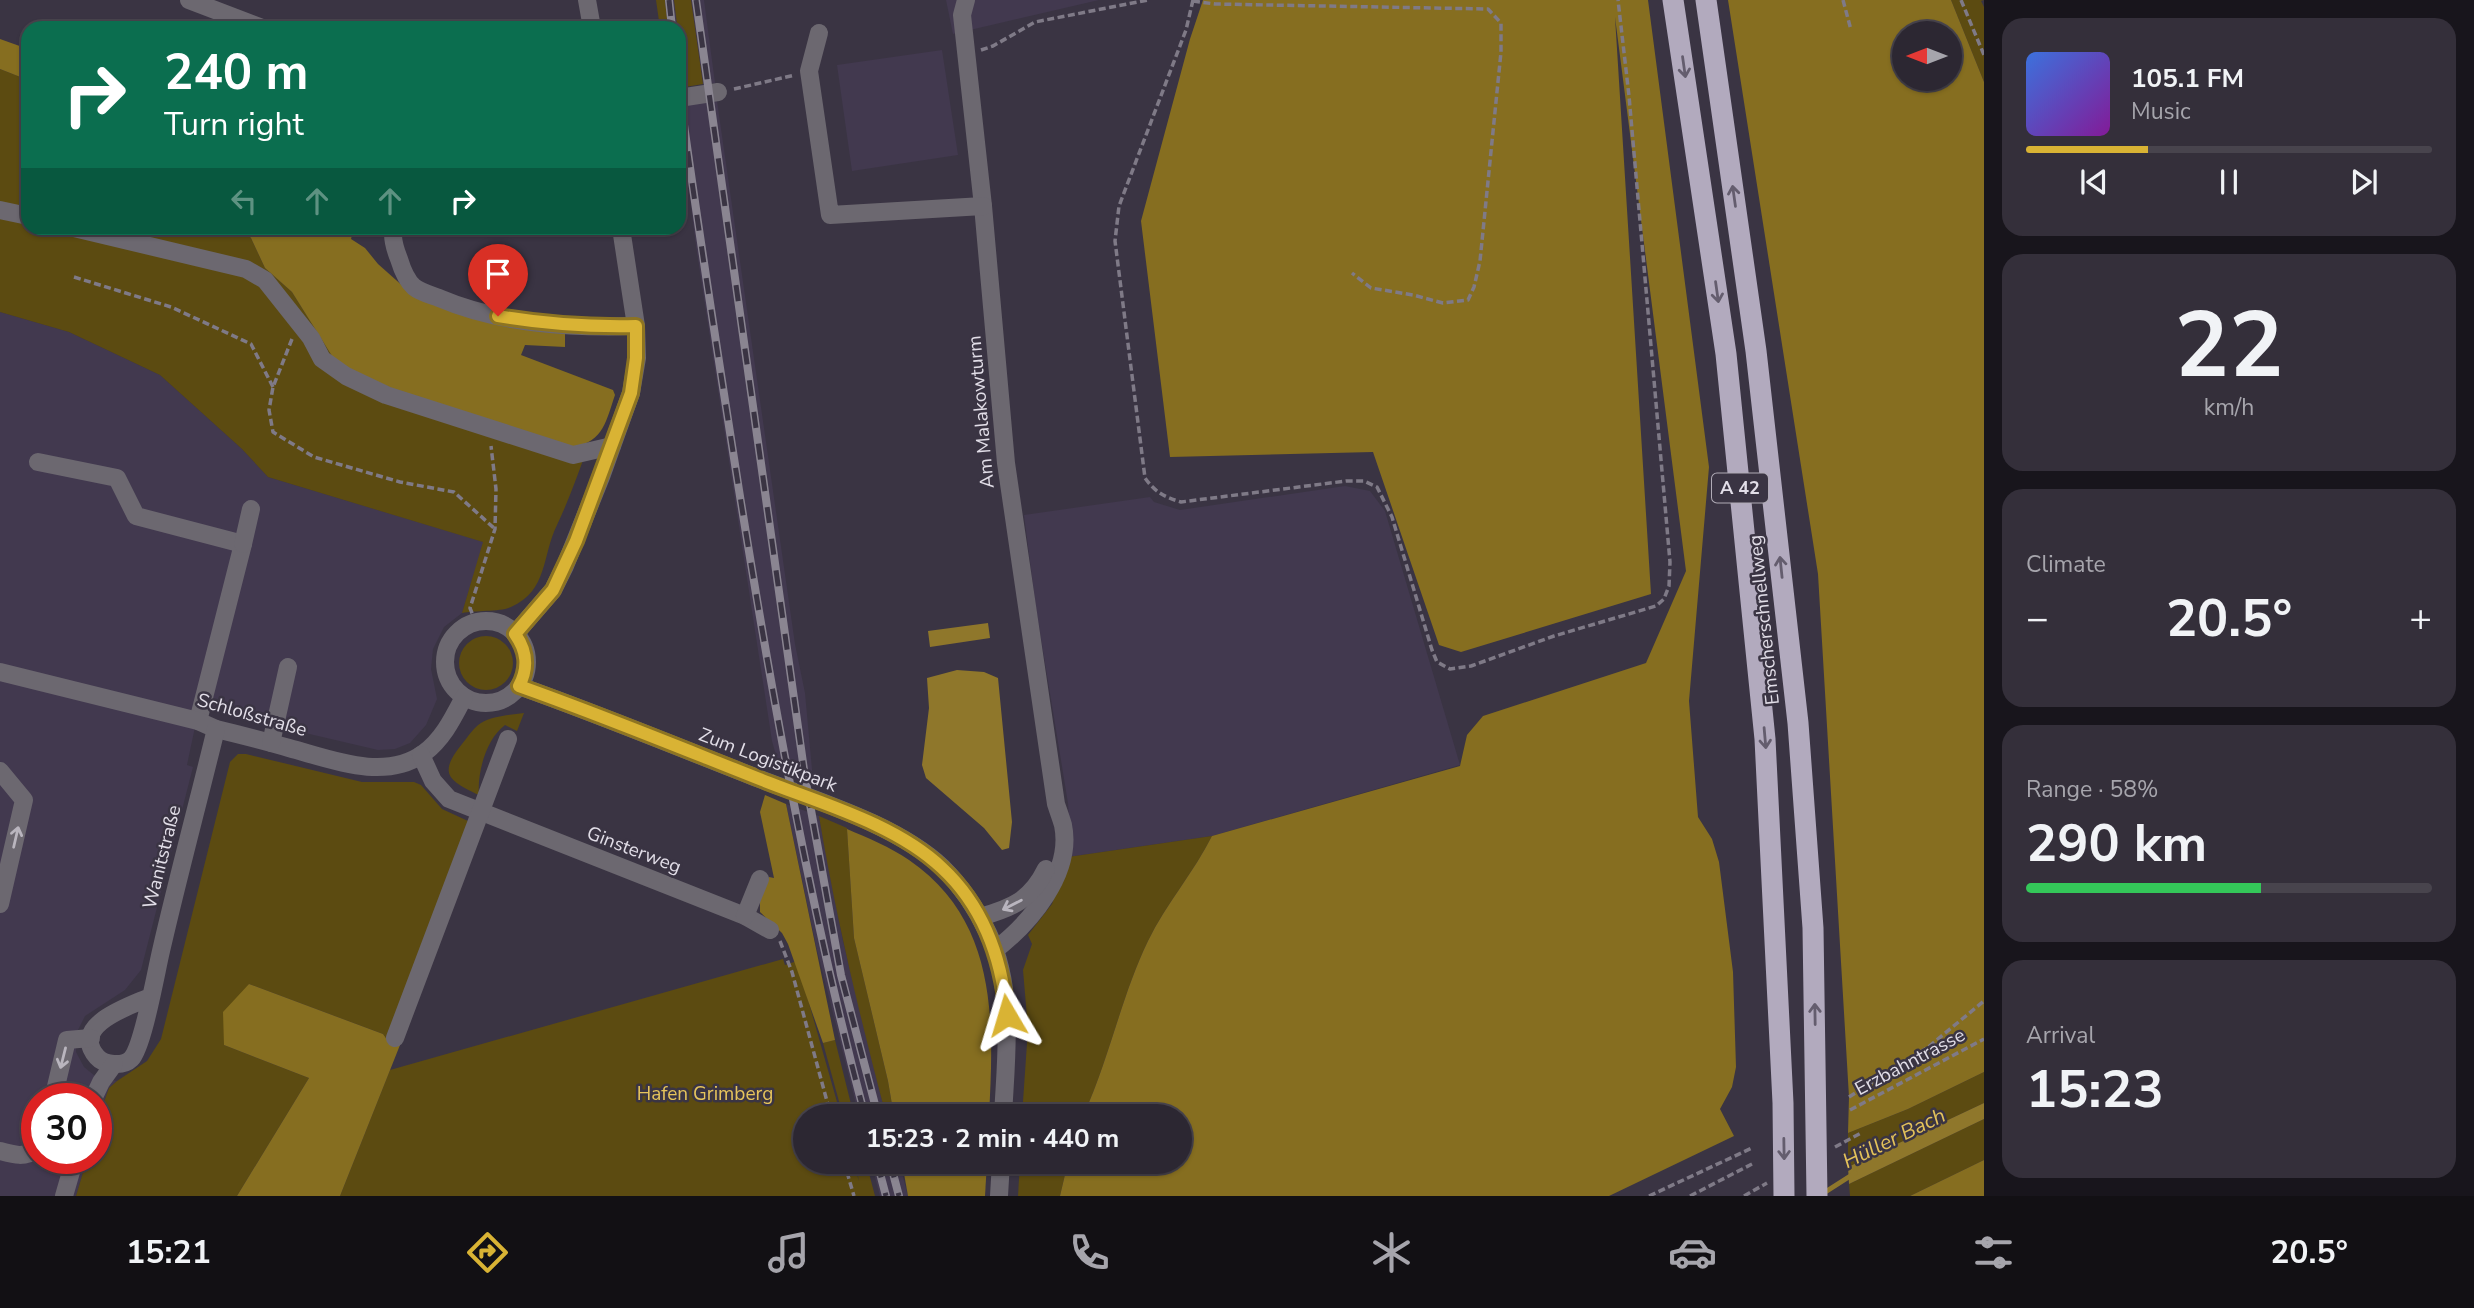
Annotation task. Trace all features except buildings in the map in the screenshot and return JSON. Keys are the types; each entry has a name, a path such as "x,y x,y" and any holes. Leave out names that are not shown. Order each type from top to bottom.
{"highway":[{"name":"Emscherschnellweg","path":"1673,0 1726,354 1765,739 1783,1103 1784,1196"},
{"name":"Emscherschnellweg","path":"1706,0 1756,351 1798,723 1813,928 1817,1196"},
{"path":"1816,1142 1828,1156 1830,1196"}],"street":[{"path":"189,0 244,21"},
{"path":"587,0 591,21"},
{"name":"Am Malakowturm","path":"961,5 1008,476 1056,804 1063,826 1060,862 1051,886 1018,932 995,950"},
{"path":"818,33 809,71 830,215 983,206"},
{"path":"686,97 718,92"},
{"path":"0,210 21,214"},
{"path":"103,235 246,269 265,280 299,322 322,359 346,376 386,395 573,455 612,446"},
{"path":"393,235 404,272 415,287 452,304 537,323 636,326"},
{"path":"515,634 553,590 576,541 631,393 635,376 636,326 622,235"},
{"path":"38,462 117,478 136,516 243,544"},
{"path":"198,721 251,509"},
{"path":"476,623 497,623 515,634 525,653 524,676 519,686 512,693 494,702 474,702 464,697 450,682 445,661 446,651 457,633 476,623"},
{"path":"271,743 288,667"},
{"name":"Schloßstraße","path":"0,672 198,721 216,729 348,764 374,767 398,765 421,755 446,730 464,697"},
{"name":"Zum Logistikpark","path":"519,686 887,831 942,868 980,917 1001,971 1007,1015 1003,1104"},
{"name":"Wanitstraße","path":"101,1083 114,1064 131,1059 136,1050 216,729"},
{"path":"395,1038 509,739"},
{"name":"Ginsterweg","path":"421,755 433,781 449,799 745,916 770,930"},
{"path":"0,771 24,800 0,904"},
{"name":"Am Malakowturm","path":"980,917 1018,902 1038,886 1052,849 1056,804"},
{"path":"745,916 760,878"},
{"path":"114,1064 97,1057 92,1048 91,1038 96,1025 103,1018 150,996"},
{"path":"56,1083 67,1040 91,1038"},
{"path":"0,1152 21,1155"},
{"path":"64,1196 70,1174"},
{"path":"999,1196 1000,1174"}],"path":[{"path":"967,55 993,46 1018,29 1035,22 1148,0"},
{"path":"1352,273 1371,288 1443,303 1468,300 1480,261 1501,52 1501,23 1489,9 1215,4 1193,0 1186,30 1169,69 1143,149 1119,206 1115,241 1145,478 1153,489 1164,497 1181,502 1346,481 1364,481 1377,487 1392,517 1432,650 1437,662 1450,669 1471,666 1554,636 1656,606 1664,599 1669,586 1671,562 1618,0"},
{"path":"1843,0 1851,30"},
{"path":"1961,0 1984,55"},
{"path":"718,92 809,71"},
{"path":"74,276 172,307 251,344 273,387"},
{"path":"299,322 273,387 269,410 273,432 314,457 400,482 454,492 495,529"},
{"path":"476,623 470,608 495,529 496,489 491,446 481,425"},
{"path":"788,958 828,1104"},
{"path":"1849,1097 1927,1048 1984,1001"},
{"name":"Erzbahntrasse","path":"1850,1110 1984,1039"},
{"path":"1649,1196 1752,1148"},
{"path":"1690,1196 1752,1164"},
{"path":"848,1174 854,1196"}],"shaded area":[{"path":"665,0 674,0 677,21 667,21"},
{"path":"691,0 704,0 715,83 703,84"},
{"path":"946,0 1099,0 953,34"},
{"path":"1203,0 1648,0 1709,467 1689,701 1698,817 1712,839 1719,862 1733,972 1736,1067 1732,1087 1720,1109 1734,1136 1609,1196 1060,1196 1065,1174 1192,1174 1192,1104 1088,1104 1148,941 1212,836 1460,766 1467,735 1483,716 1646,663 1686,571 1615,17 1651,594 1461,652 1439,645 1373,452 1170,457 1141,221"},
{"path":"1728,0 1951,0 1959,21 1892,21 1892,91 1962,91 1962,27 1984,82 1984,1072 1908,1109 1848,1133 1849,1097 1818,574"},
{"path":"0,39 21,46 21,77 0,69"},
{"path":"942,50 958,155 852,171 837,65"},
{"path":"717,101 795,644 805,693 813,780 779,766 772,741 696,246 686,164 686,105"},
{"path":"248,235 352,235 351,239 365,248 378,264 405,288 565,333 565,347 525,345 521,355 613,390 615,395 602,428 592,440 574,447 407,395 337,364 292,292 265,268"},
{"path":"0,312 69,332 160,375 242,449 268,477 484,542 462,613 444,627 433,649 431,669 437,699 426,725 410,743 395,749 378,750 199,708 187,765 193,767 141,970 125,990 85,1016 76,1034 76,1052 84,1067 95,1076 117,1081 112,1085 112,1083 21,1083 21,1174 83,1174 76,1196 0,1196"},
{"path":"1345,486 1370,491 1385,511 1460,765 1212,836 1068,857 1068,803 1036,608 1024,515 1150,497 1154,502 1180,510"},
{"path":"988,623 990,638 930,647 928,631"},
{"path":"957,670 984,672 998,678 1012,822 1009,848 1002,850 984,828 926,778 922,765 929,708 927,678"},
{"path":"765,795 786,804 835,1040 823,1043 788,944 782,933 760,912 760,898 769,877 774,878 760,812"},
{"path":"786,804 819,816 843,941 883,1104 856,1104 816,946"},
{"path":"847,829 909,860 938,885 960,912 975,943 984,975 991,1044 990,1104 892,1104 854,938"},
{"path":"249,984 383,1034 388,1041 400,1045 340,1196 237,1196 309,1078 224,1045 223,1012"},
{"path":"1984,1103 1984,1119 1849,1184 1848,1167"},
{"path":"1984,1160 1984,1196 1910,1196"},
{"path":"874,1174 902,1174 908,1196 880,1196"},
{"path":"904,1174 986,1174 985,1196 908,1196"}],"green space":[{"path":"656,0 665,0 667,21 659,21"},
{"path":"674,0 691,0 703,84 686,87 686,21 677,21"},
{"path":"1951,0 1984,0 1981,1 1984,7 1984,82 1962,27 1962,21 1959,21"},
{"path":"0,69 21,77 21,235 248,235 265,268 292,292 337,364 589,444 532,592 506,609 462,613 483,542 268,477 242,449 160,375 69,332 0,312"},
{"path":"491,636 501,640 509,648 513,663 509,678 501,686 481,690 471,686 463,678 459,658 463,648 471,640"},
{"path":"524,713 517,731 505,725 488,748 481,767 479,795 454,780 450,775 450,763 475,727 491,719"},
{"path":"238,754 246,754 362,782 414,782 421,785 442,809 468,821 388,1041 383,1034 249,984 224,1045 309,1078 237,1196 76,1196 83,1174 112,1174 112,1085 147,1061 161,1039 230,762"},
{"path":"819,816 847,828 854,938 892,1104 883,1104 841,930"},
{"path":"1212,836 1148,941 1088,1104 1023,1104 1028,1029 1023,970 1032,944 1028,935 1052,904 1068,857"},
{"name":"Hafen Grimberg","path":"783,959 785,965 797,961 838,1104 793,1104 793,1174 857,1174 859,1181 858,1174 869,1174 875,1196 340,1196 390,1070"},
{"path":"835,1040 851,1104 840,1104 823,1043"},
{"path":"1984,1072 1984,1103 1848,1167 1848,1133 1908,1109"},
{"path":"1984,1119 1984,1160 1910,1196 1850,1196 1849,1184"},
{"path":"1019,1174 1065,1174 1060,1196 1018,1196"}],"waterway":[{"name":"Hüller Bach","path":"1822,1194 1855,1173"}],"railway":[{"path":"669,0 671,21"},
{"path":"696,0 805,777 841,975 875,1104"},
{"path":"686,138 739,490 779,727 827,961 862,1104"},
{"path":"880,1174 886,1196"},
{"path":"893,1174 899,1196"}],"route":[{"path":"498,316 537,323 636,326 635,376 631,393 576,541 553,590 515,634 522,643 526,664 519,686 823,804 887,831 915,848 942,868 980,917 989,934 1001,971 1007,1015"}]}
